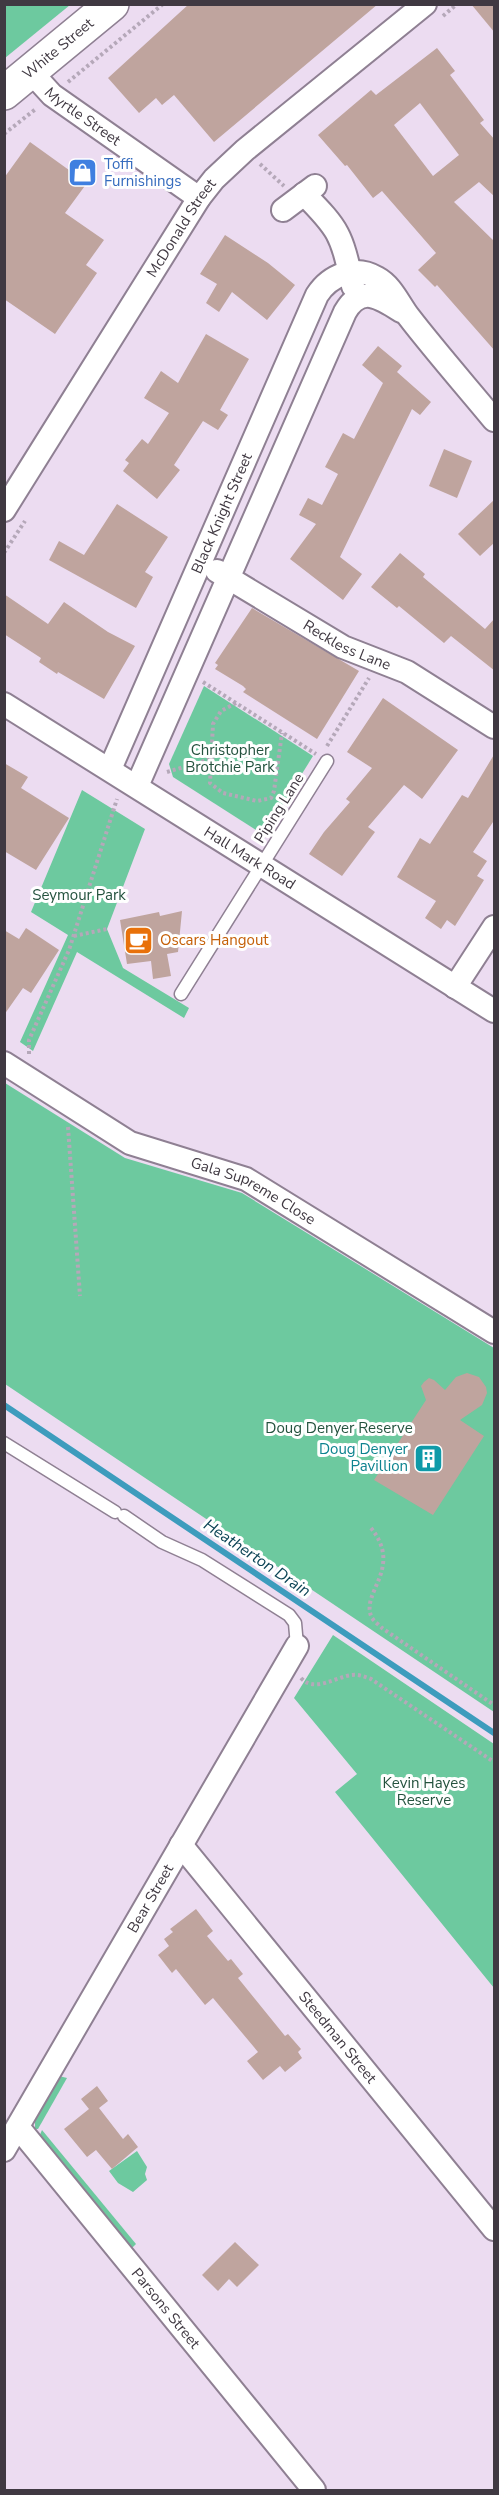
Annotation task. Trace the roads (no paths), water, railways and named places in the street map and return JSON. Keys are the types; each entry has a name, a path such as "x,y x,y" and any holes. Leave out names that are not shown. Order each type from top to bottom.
{"main road":[{"name":"White Street","path":"4,93 112,4"}],"street":[{"name":"McDonald Street","path":"4,510 199,198 214,179 245,150 432,12"},
{"name":"Myrtle Street","path":"30,71 52,95 199,198"},
{"path":"300,197 338,231 346,251 356,299 375,296 407,315"},
{"path":"350,272 366,273 383,282 407,315 495,420"},
{"name":"Black Knight Street","path":"123,778 200,564 317,295 330,281 350,272"},
{"name":"Black Knight Street","path":"123,778 188,672 343,315 356,299"},
{"name":"Reckless Lane","path":"200,564 229,577 343,647 407,672 495,727"},
{"name":"Hall Mark Road","path":"4,705 495,1011"},
{"path":"455,987 495,927"},
{"name":"Gala Supreme Close","path":"4,1063 130,1143 246,1179 495,1332"},
{"name":"Bear Street","path":"4,2150 293,1652"},
{"name":"Steedman Street","path":"181,1845 495,2229"},
{"name":"Parsons Street","path":"18,2127 314,2490"}],"lane":[{"name":"Piping Lane","path":"181,993 324,759"},
{"path":"4,1443 162,1542 202,1560 289,1615 295,1623 293,1652"}],"waterway":[{"name":"Heatherton Drain","path":"4,1405 494,1733"}],"place":[{"name":"Toffi Furnishings","path":"83,173"},
{"name":"Oscars Hangout","path":"139,940"},
{"name":"Doug Denyer Pavillion","path":"429,1458"}],"park label":[{"name":"Christopher Brotchie Park","path":"230,758"},
{"name":"Seymour Park","path":"79,895"},
{"name":"Doug Denyer Reserve","path":"339,1428"},
{"name":"Kevin Hayes Reserve","path":"424,1792"}]}
